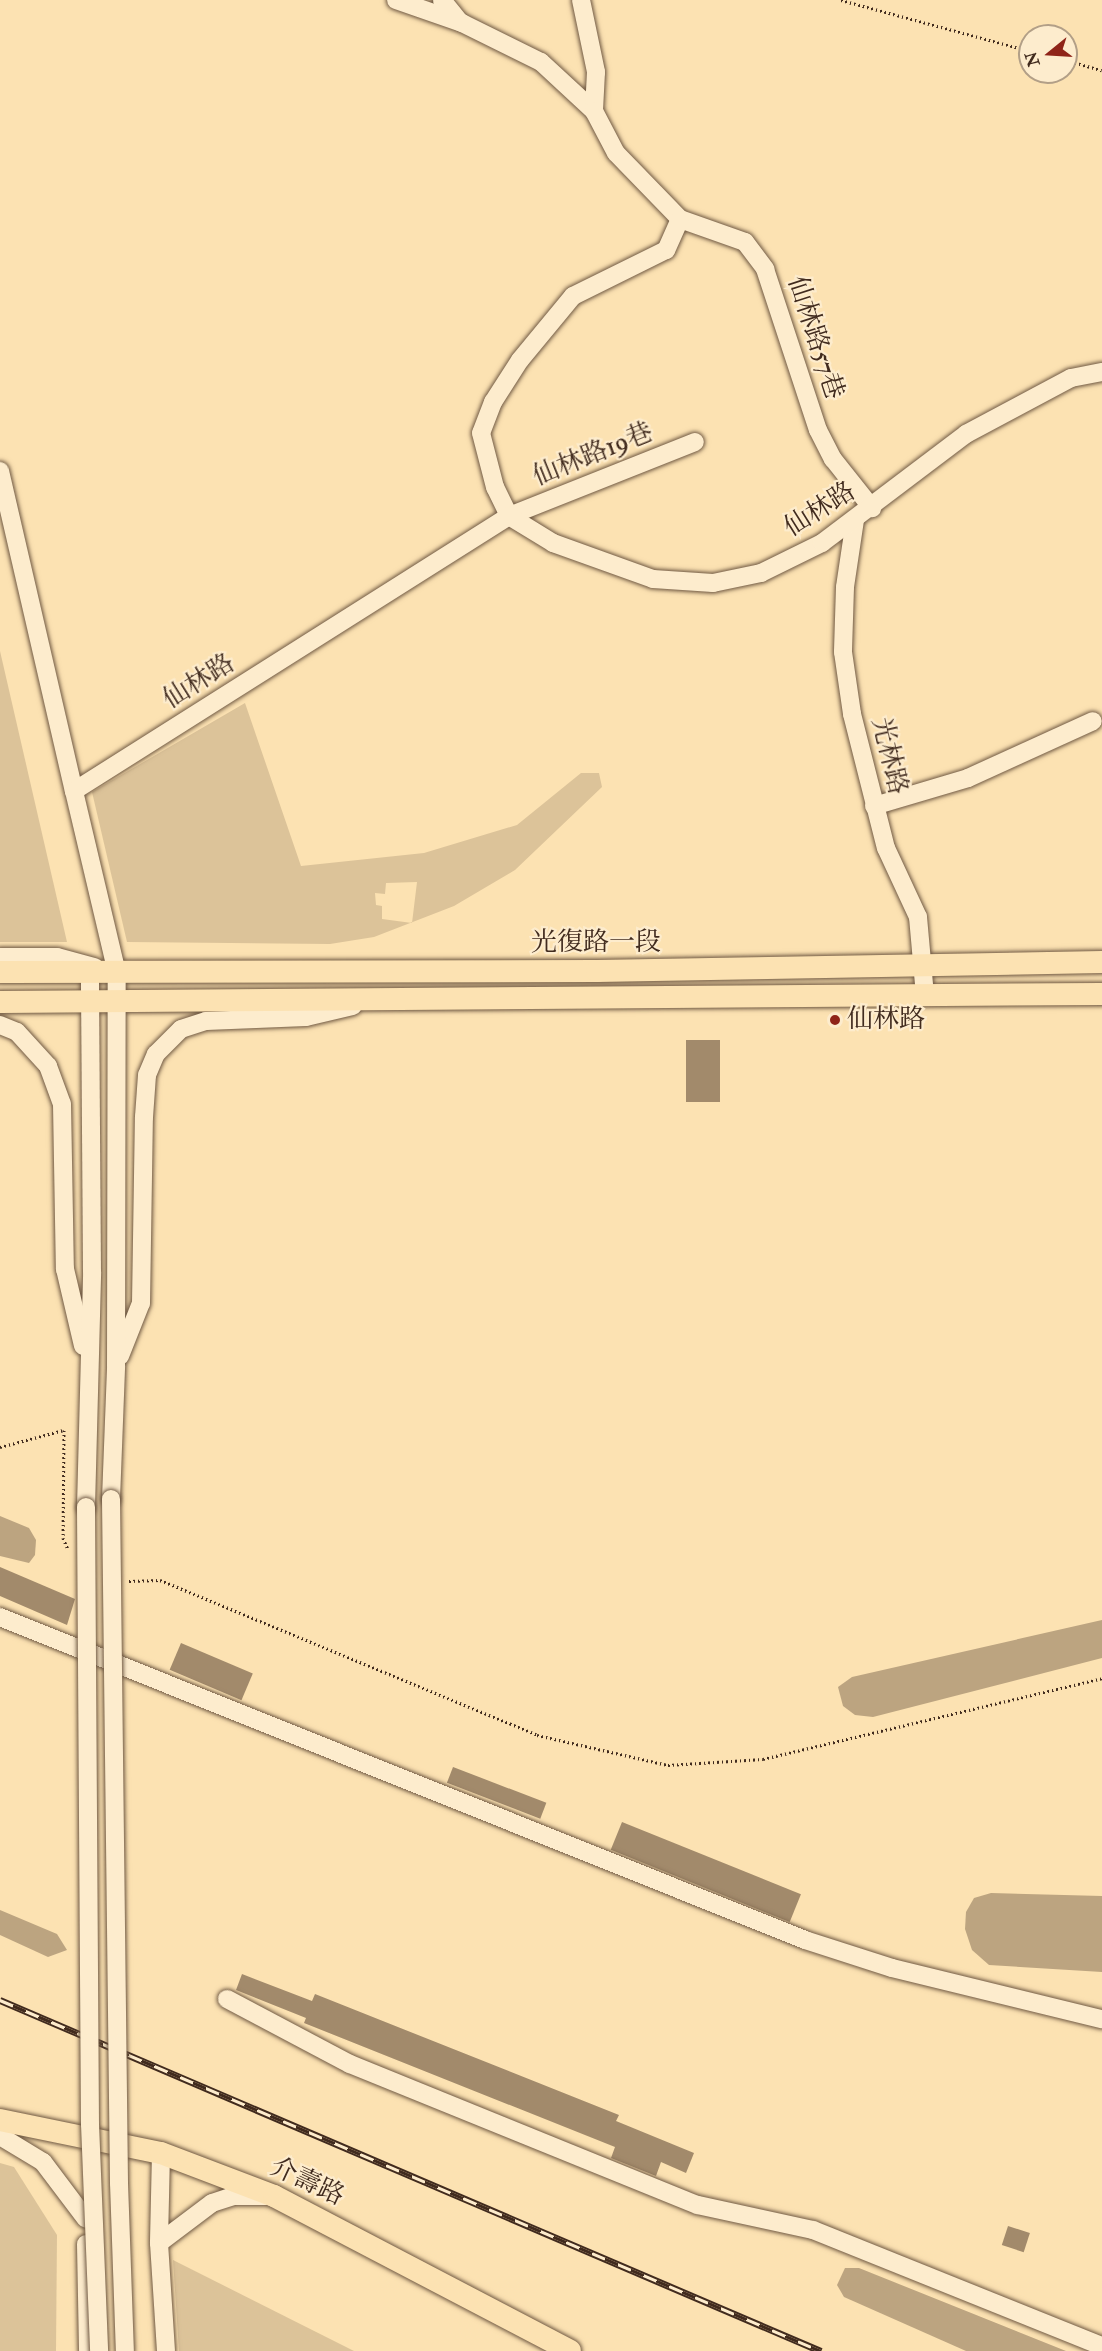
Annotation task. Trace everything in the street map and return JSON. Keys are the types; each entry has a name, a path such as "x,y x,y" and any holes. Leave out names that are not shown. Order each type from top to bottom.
{"main road":[{"name":"光復路一段","path":"0,972 925,967 1102,962"},
{"path":"0,1002 1102,994"},
{"name":"介壽路","path":"0,2120 82,2134 160,2153 274,2196 570,2351"}],"street":[{"path":"396,0 462,23 541,62 594,111 615,153 680,219 666,250 573,296 520,360 493,402 481,434 495,487 509,516"},
{"path":"442,0 462,23"},
{"path":"581,0 596,72 594,111"},
{"name":"仙林路57巷","path":"680,219 745,242 765,269 818,429 832,459 872,508"},
{"name":"仙林路","path":"74,791 509,516 553,543 653,579 713,583 761,573 822,543 872,508 966,434 1071,378 1102,372"},
{"name":"仙林路19巷","path":"509,516 695,442"},
{"path":"0,471 117,973 116,1366 111,1499 119,2183 125,2351"},
{"name":"光林路","path":"855,520 845,587 843,652 874,806 886,848 918,917 925,967 925,996"},
{"path":"874,806 968,778 1093,721"},
{"path":"0,957 57,957 117,973"},
{"path":"90,973 89,1372 86,1507 90,2124 99,2351"},
{"path":"116,1366 141,1303 144,1117 147,1075 156,1054 181,1029 206,1021 306,1017 374,1001"},
{"path":"6,1029 48,1066 62,1104 65,1269 89,1372"},
{"path":"0,1617 805,1940 892,1968 1102,2019"},
{"path":"227,1999 350,2064 698,2205 813,2230 1102,2346"},
{"path":"82,2134 88,2351"},
{"path":"0,2136 43,2162 86,2219"},
{"path":"160,2153 159,2243 166,2351"},
{"path":"159,2243 212,2203 234,2196 274,2196"}],"path":[{"path":"841,0 1018,48"},
{"path":"1078,63 1102,70"},
{"path":"0,1447 64,1430 63,1538 70,1556"},
{"path":"128,1581 160,1580 537,1735 668,1764 764,1759 1102,1678"}],"shaded area":[{"path":"0,651 67,942 0,942"},
{"path":"245,703 301,866 424,853 517,825 581,773 599,773 602,787 515,870 454,906 412,922 417,882 386,883 385,894 375,893 376,905 382,906 382,919 411,923 374,937 330,944 127,942 92,792"},
{"path":"0,1516 29,1528 36,1540 35,1555 29,1563 0,1556"},
{"path":"1102,1620 1102,1658 873,1717 855,1715 843,1706 838,1687 852,1677"},
{"path":"991,1893 1102,1896 1102,1972 989,1965 972,1950 965,1929 966,1912 974,1898"},
{"path":"0,1910 57,1934 67,1950 48,1957 0,1935"},
{"path":"0,2163 14,2167 57,2235 56,2351 0,2351"},
{"path":"173,2260 354,2351 179,2351"},
{"path":"845,2268 859,2268 1066,2351 966,2351 844,2297 837,2285"}],"building":[{"path":"686,1040 720,1040 720,1102 686,1102"},
{"path":"0,1567 75,1599 67,1625 0,1596"},
{"path":"181,1643 253,1673 241,1700 170,1670"},
{"path":"453,1767 546,1803 540,1819 447,1783"},
{"path":"622,1822 801,1894 790,1922 611,1850"},
{"path":"242,1974 312,2001 315,1994 619,2115 616,2121 694,2153 686,2173 661,2162 656,2176 611,2158 615,2147 304,2023 306,2018 236,1990"},
{"path":"1008,2226 1030,2233 1024,2252 1002,2245"}],"railway":[{"path":"0,2000 821,2351"}],"place":[{"name":"仙林路","path":"835,1020"}]}
